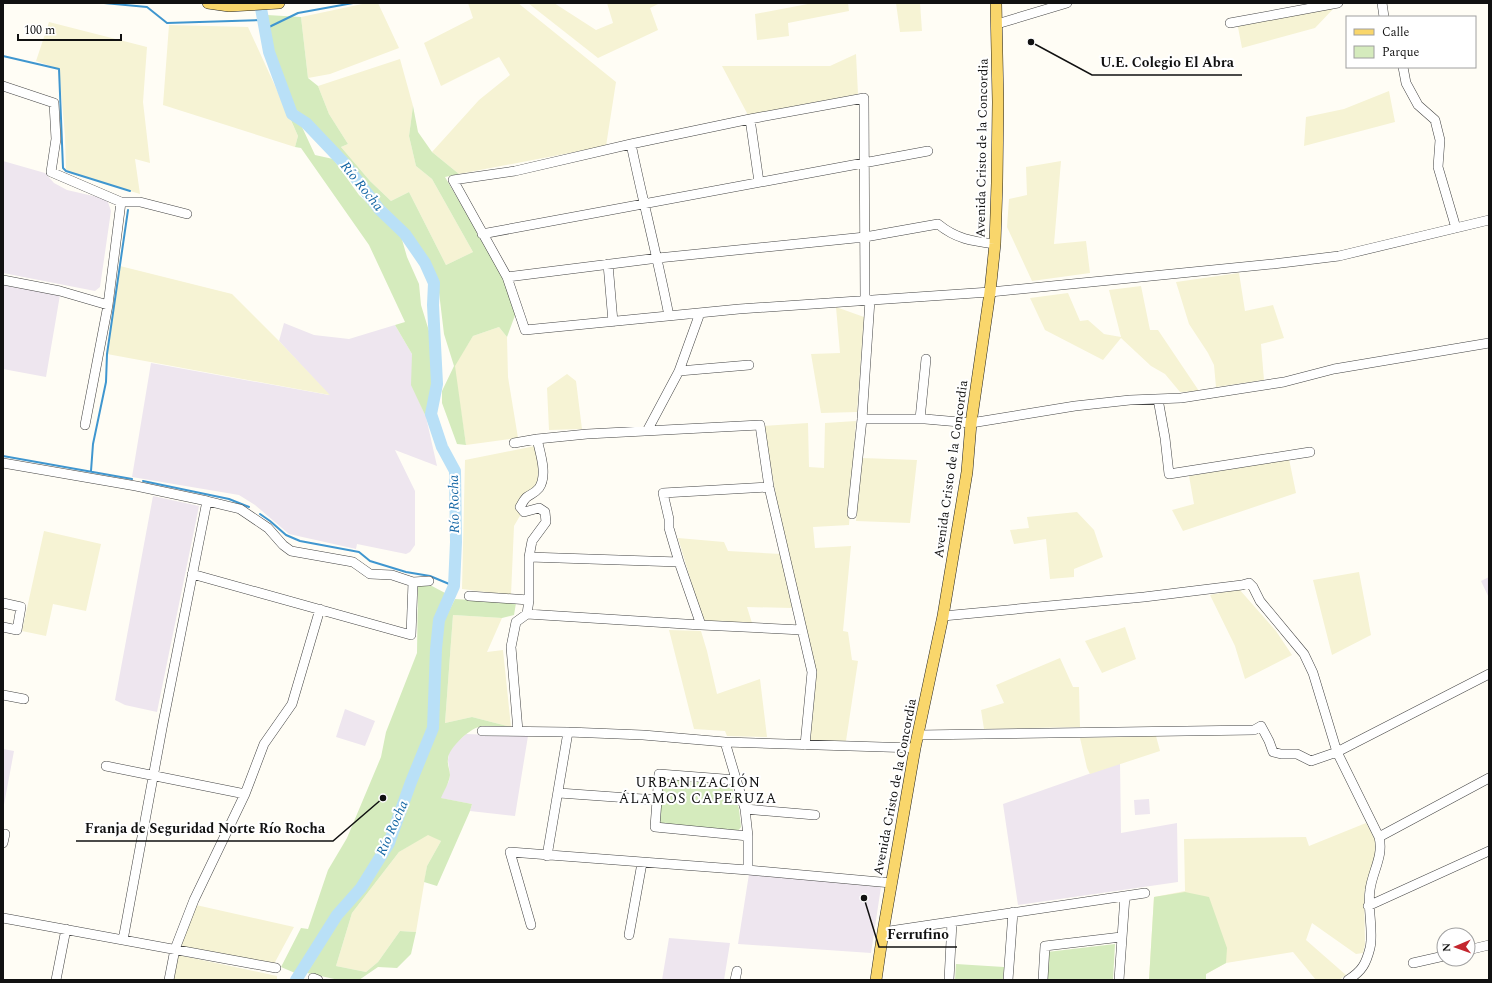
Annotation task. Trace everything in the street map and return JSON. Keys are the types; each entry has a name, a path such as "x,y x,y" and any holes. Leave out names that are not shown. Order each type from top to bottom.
{"main road":[{"path":"208,3 229,6 279,3"},
{"name":"Avenida Cristo de la Concordia","path":"876,980 882,932 915,748 943,616 968,472 971,423 990,292 995,244 998,117 996,3"}],"street":[{"path":"997,24 1067,3"},
{"path":"1230,23 1338,3"},
{"path":"1382,3 1384,16"},
{"path":"1403,68 1406,83 1418,105 1435,120 1440,140 1438,167 1456,228"},
{"path":"3,86 54,103 56,139 51,172 120,202 140,202 186,214"},
{"path":"852,514 862,419 868,300 865,237 864,98 750,119 631,144 515,171 453,180 507,277 525,330 739,309 868,300 990,292 1339,256 1489,220"},
{"path":"750,119 759,182"},
{"path":"631,144 643,203 658,258 669,316"},
{"path":"482,234 643,203 928,152"},
{"path":"85,425 108,305 120,202"},
{"path":"507,277 658,258 865,237 938,224 949,233 972,241 995,244"},
{"path":"608,264 613,322"},
{"path":"3,280 60,291 108,305"},
{"path":"647,431 679,371 700,313"},
{"path":"862,419 920,419 971,423 1075,406 1130,400 1181,398 1284,382 1334,369 1489,343"},
{"path":"920,419 926,359"},
{"path":"679,371 749,366"},
{"path":"1158,399 1165,438 1169,474 1310,452"},
{"path":"514,443 587,434 760,425 769,487 812,672 805,745"},
{"path":"527,614 529,600 529,557 532,540 546,522 546,512 538,508 524,512 520,508 526,498 533,494 540,486 543,476 537,439"},
{"path":"3,463 136,486 207,501 240,510 268,528 291,551 352,562 370,574 392,575 413,582 429,581"},
{"path":"702,626 679,562 669,528 669,519 663,493 769,487"},
{"path":"123,940 153,776 207,501"},
{"path":"529,557 679,562"},
{"path":"192,574 412,635 413,582"},
{"path":"943,616 1144,596 1249,583 1253,587 1260,601 1304,654 1313,673 1337,752 1379,837 1381,844 1380,854 1370,889 1368,906 1371,947 1362,969 1348,980"},
{"path":"469,596 529,600"},
{"path":"3,604 21,607 17,630 3,627"},
{"path":"169,980 175,949 194,900 245,794 264,744 292,704 320,609"},
{"path":"518,731 511,647 516,622 527,614 702,626 802,630"},
{"path":"918,735 1254,730 1261,726 1272,752 1281,754 1297,754 1312,761 1337,752 1489,674"},
{"path":"3,695 24,699"},
{"path":"482,731 568,732 643,735 725,742 915,748"},
{"path":"547,856 559,793 568,732"},
{"path":"725,742 745,809 748,836 748,870"},
{"path":"106,766 245,794"},
{"path":"737,780 659,774 655,827 748,836"},
{"path":"1379,837 1489,778"},
{"path":"559,793 657,800"},
{"path":"745,809 815,815"},
{"path":"1368,906 1489,851"},
{"path":"531,924 510,852 748,870 891,883"},
{"path":"630,935 642,863"},
{"path":"882,932 1145,893"},
{"path":"1119,980 1125,896"},
{"path":"1008,980 1013,912"},
{"path":"3,918 276,968"},
{"path":"949,980 952,922"},
{"path":"56,980 66,929"},
{"path":"1043,980 1045,946 1121,937"},
{"path":"1476,948 1489,946"},
{"path":"1413,963 1436,958"}],"shaded area":[{"path":"367,3 378,3 399,48 330,74 308,78 301,17"},
{"path":"468,3 518,3 616,82 606,146 459,174 432,152 479,100 510,75 499,57 441,86 424,43 473,18"},
{"path":"528,3 554,3 596,30 613,23 607,3 660,3 650,8 658,30 598,58"},
{"path":"813,3 848,3 849,11 788,23 789,36 757,40 755,14"},
{"path":"896,3 920,3 922,31 900,32"},
{"path":"1334,8 1315,28 1242,48 1237,22"},
{"path":"49,22 147,47 143,102 150,163 135,159 140,194 66,171 65,136 59,69 36,61"},
{"path":"169,25 248,27 298,136 295,147 163,105"},
{"path":"856,54 858,94 748,115 722,66 830,66"},
{"path":"400,59 413,106 409,136 416,166 432,179 473,252 446,265 409,192 391,201 370,181 341,147 348,144 329,114 318,86"},
{"path":"1389,91 1395,122 1304,146 1306,117 1344,109"},
{"path":"3,161 45,173 54,183 67,190 102,198 108,202 111,211 100,287 95,291 3,273"},
{"path":"1061,161 1054,244 1086,241 1090,273 1032,281 1007,227 1009,199 1027,195 1026,167"},
{"path":"120,266 232,294 330,395 107,354"},
{"path":"1239,273 1245,311 1273,305 1284,338 1261,344 1264,380 1216,387 1214,365 1189,324 1176,282"},
{"path":"3,285 60,295 46,377 3,369"},
{"path":"1141,286 1150,330 1158,330 1199,391 1180,392 1165,374 1151,366 1121,338 1103,360 1045,330 1030,298 1068,293 1080,321 1088,320 1104,334 1121,337 1109,290"},
{"path":"836,307 864,317 857,412 821,413 811,354 840,353"},
{"path":"284,323 314,335 349,339 395,325 412,354 412,385 426,417 437,466 395,450 415,491 415,545 410,552 406,554 357,544 356,549 289,534 255,505 239,495 132,477 151,363 329,395 279,341"},
{"path":"499,327 507,337 508,377 518,438 466,445 454,366 473,336"},
{"path":"567,374 576,381 582,429 549,430 547,388"},
{"path":"856,421 849,525 813,527 815,548 851,546 843,631 848,632 852,660 858,661 846,741 810,740 816,673 782,527 763,426 808,423 809,467 824,468 825,423"},
{"path":"540,445 540,486 521,501 521,514 514,526 511,595 462,589 465,460"},
{"path":"862,458 917,460 910,523 856,521"},
{"path":"1289,459 1296,493 1183,531 1172,510 1194,504 1189,476"},
{"path":"153,496 199,506 157,712 125,705 115,700"},
{"path":"1077,512 1094,530 1103,557 1074,569 1074,577 1050,579 1046,539 1014,544 1010,530 1029,528 1027,517"},
{"path":"44,531 101,544 86,611 53,604 46,636 22,631"},
{"path":"678,538 724,542 728,551 781,554 792,608 747,607 752,623 703,621"},
{"path":"1359,572 1371,635 1332,655 1313,580"},
{"path":"1489,577 1489,598 1481,581"},
{"path":"1239,589 1276,631 1292,655 1245,679 1235,646 1210,595"},
{"path":"453,615 502,618 487,652 503,650 511,727 472,717 445,723"},
{"path":"1125,627 1136,659 1102,673 1085,641"},
{"path":"669,630 701,631 717,694 760,679 767,737 727,736 725,731 694,729"},
{"path":"1060,658 1073,687 1079,687 1080,727 984,729 981,710 1004,703 996,685"},
{"path":"345,709 375,721 365,746 336,737"},
{"path":"466,734 528,736 515,816 470,811 472,804 440,798 449,781 449,753 454,745"},
{"path":"1156,736 1160,751 1090,774 1087,768 1080,738"},
{"path":"3,749 14,751 3,810"},
{"path":"1120,763 1121,833 1177,823 1178,882 1018,905 1003,804"},
{"path":"1149,799 1150,814 1135,815 1134,800"},
{"path":"1366,823 1378,843 1364,894 1365,944 1363,953 1356,954 1312,923 1306,940 1346,975 1339,980 1316,980 1293,952 1226,963 1206,974 1206,980 1149,980 1154,897 1185,891 1184,839 1306,837 1309,846"},
{"path":"428,834 441,841 427,866 416,932 400,931 378,962 366,972 336,966 352,913 399,852"},
{"path":"749,874 881,887 871,953 738,944"},
{"path":"196,905 294,927 274,964 181,946"},
{"path":"669,938 730,943 724,980 662,980"},
{"path":"178,955 277,976 277,980 173,980"}],"green space":[{"path":"267,15 301,17 308,78 318,86 329,114 348,144 341,147 370,181 391,201 409,192 446,265 473,252 432,179 416,166 409,136 413,106 418,132 432,152 459,174 445,177 497,266 517,310 507,337 499,327 473,336 455,366 466,445 457,444 442,403 442,391 454,366 444,334 438,284 430,262 409,231 383,205 336,147 308,119 295,109 273,50"},
{"path":"290,118 302,127 315,155 333,159 359,195 401,236 407,257 419,284 421,305 429,331 432,382 426,417 411,385 412,354 395,325 405,322 369,245 301,148 295,147 298,136"},
{"path":"418,585 430,585 447,594 436,622 429,729 386,840 360,885 336,909 295,973 281,967 301,928 308,929 328,870 347,838 381,757 386,732 417,653"},
{"path":"455,599 516,603 514,615 502,618 453,615 445,723 472,717 511,727 479,727 470,731 451,750 448,761 450,773 448,784 441,798 472,804 437,886 424,882 427,866 441,841 428,835 399,852 352,913 336,966 366,972 378,962 400,931 416,932 411,954 397,968 378,967 359,980 339,980 307,973 346,910 363,893 392,847 437,728 441,637 444,621"},
{"path":"667,778 731,784 739,809 741,827 738,831 662,824 659,819 662,781"},
{"path":"1185,892 1209,897 1227,948 1226,963 1206,974 1206,980 1149,980 1154,897"},
{"path":"1115,944 1113,980 1045,980 1047,952"},
{"path":"956,964 1004,967 1003,980 955,980"}],"waterway":[{"path":"104,3 147,7 167,23 263,20"},
{"name":"Río Rocha","path":"260,3 269,52 292,114 306,123 345,164 379,209 405,234 425,263 434,283 433,305 437,384 431,414 442,447 455,471 456,542 454,586 439,620 436,649 433,728 411,782 389,843 361,888 337,915 296,980"},
{"path":"265,29 298,13 353,3"},
{"path":"3,56 59,69 63,168 66,171 130,191"},
{"path":"91,471 93,444 106,382 107,354 128,210"},
{"path":"3,456 132,479"},
{"path":"143,481 229,499 249,507"},
{"path":"260,514 286,535 300,541 359,552 370,561 406,572 430,576 454,586"}],"place":[{"name":"U.E. Colegio El Abra","path":"1031,42"},
{"name":"Franja de Seguridad Norte Río Rocha","path":"383,798"},
{"name":"Ferrufino","path":"864,898"}],"district":[{"name":"URBANIZACIÓN ÁLAMOS CAPERUZA","path":"698,790"}]}
